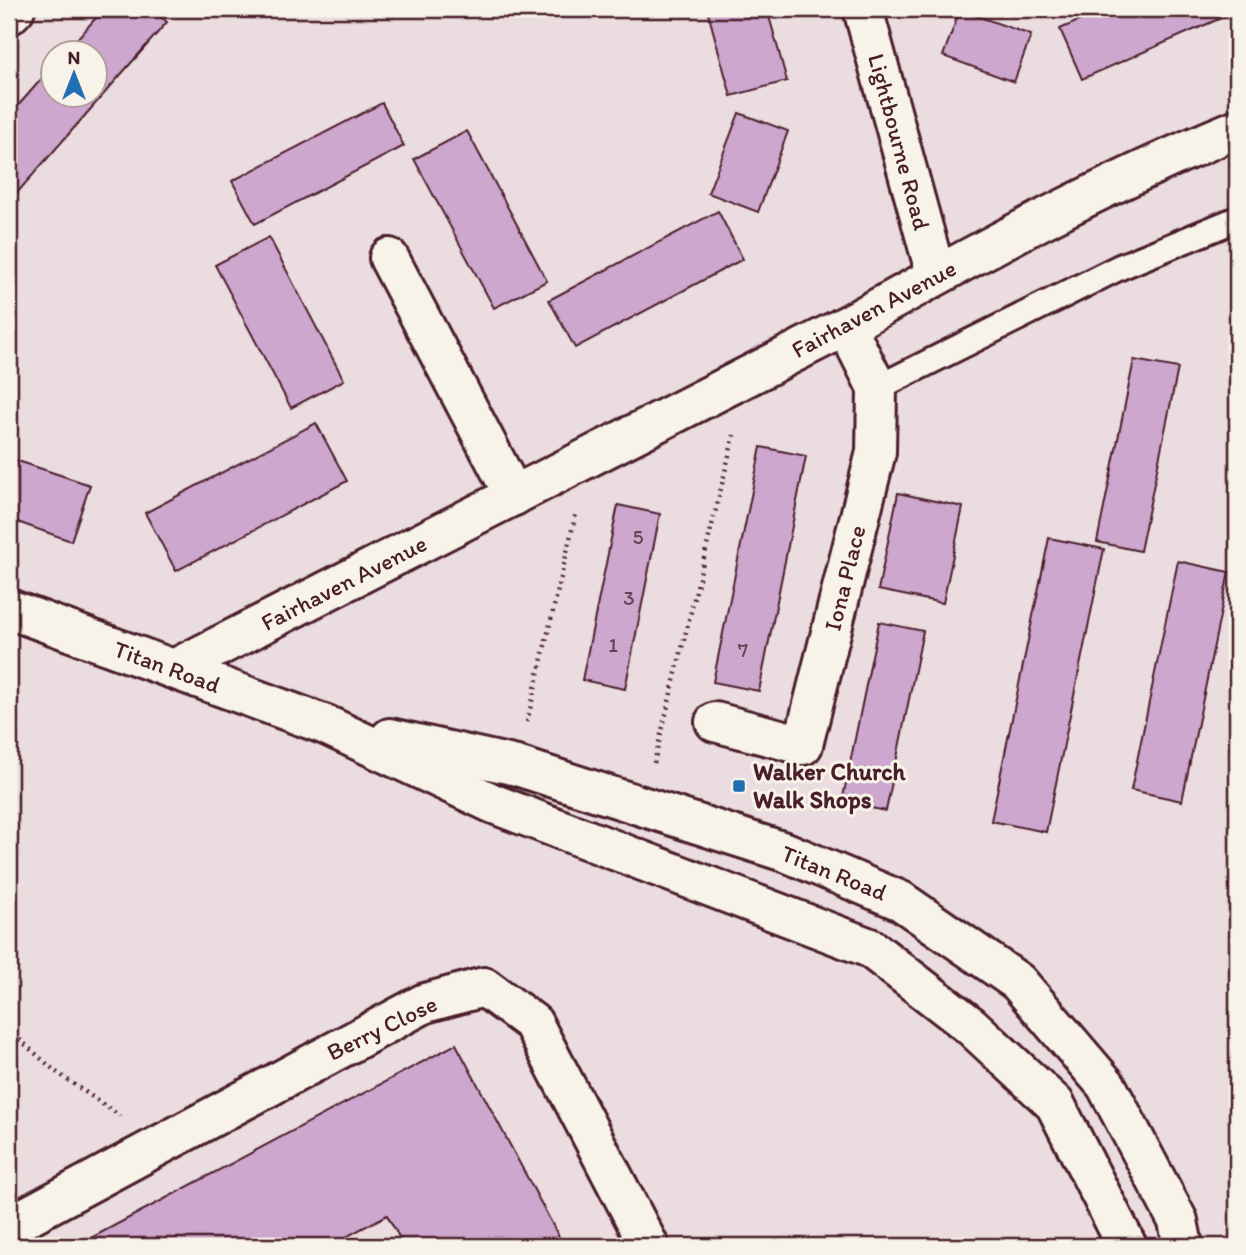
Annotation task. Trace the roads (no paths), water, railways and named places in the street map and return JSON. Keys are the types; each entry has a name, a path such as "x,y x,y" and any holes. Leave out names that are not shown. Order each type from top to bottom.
{"street":[{"path":"9,15 15,9"},
{"name":"Lightbourne Road","path":"863,9 936,275"},
{"name":"Fairhaven Avenue","path":"174,670 846,326 936,275 1169,157 1237,129"},
{"path":"389,258 514,496"},
{"name":"Iona Place","path":"715,722 803,745 876,452 877,388 846,326"},
{"name":"Titan Road","path":"9,609 326,725 494,804 870,948 971,1026 1055,1104 1127,1246"},
{"name":"Titan Road","path":"326,725 517,766 788,853 901,901 1018,982 1106,1085 1178,1221 1183,1246"},
{"name":"Berry Close","path":"9,1226 425,1003 484,987 533,1023 649,1246"}],"lane":[{"path":"877,388 1120,267 1237,219"}],"place":[{"name":"Walker Church Walk Shops","path":"739,786"}]}
